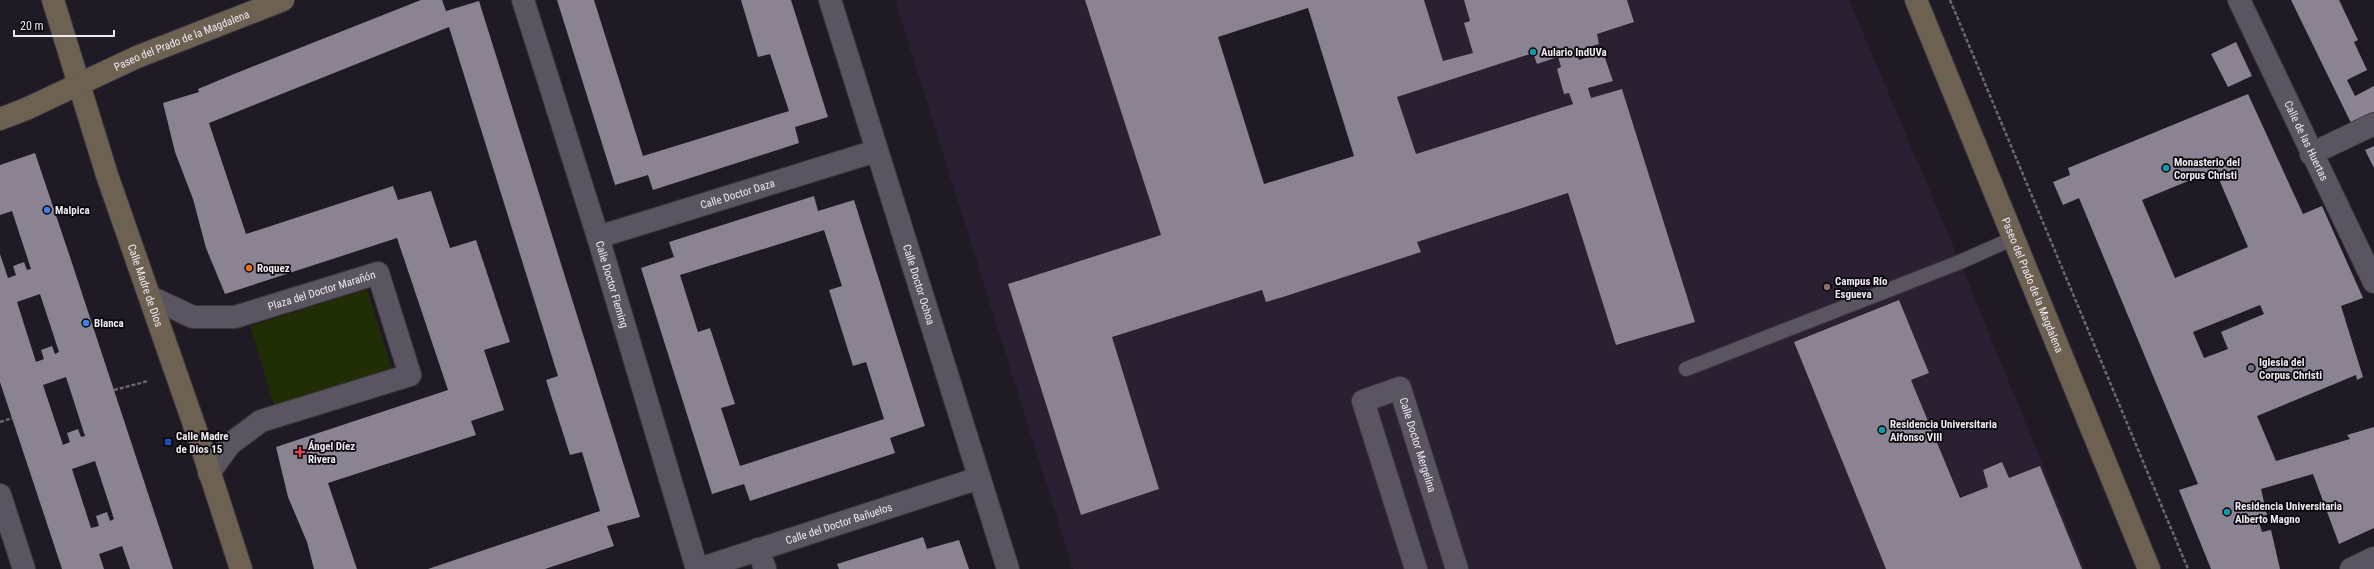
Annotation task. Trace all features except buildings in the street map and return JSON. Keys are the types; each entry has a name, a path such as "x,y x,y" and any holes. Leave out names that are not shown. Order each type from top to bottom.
{"street":[{"name":"Calle Madre de Dios","path":"53,0 80,83 107,175 176,373 241,569"},
{"name":"Paseo del Prado de la Magdalena","path":"0,119 26,109 143,54 283,0"},
{"name":"Calle Doctor Fleming","path":"524,0 598,237 698,569"},
{"name":"Calle Doctor Ochoa","path":"830,0 1008,569"},
{"name":"Paseo del Prado de la Magdalena","path":"1916,0 2149,569"},
{"name":"Calle de las Huertas","path":"2239,0 2311,154 2374,282"},
{"path":"2311,154 2374,124"},
{"name":"Calle Doctor Daza","path":"598,237 876,151"},
{"name":"Plaza del Doctor Marañón","path":"150,297 193,318 236,318 378,273 410,375 261,421 230,444 209,473"},
{"name":"Calle Doctor Mergelina","path":"1416,569 1363,401 1400,388 1457,569"},
{"name":"Calle del Doctor Bañuelos","path":"698,569 762,559 979,478"},
{"path":"0,495 24,569"},
{"path":"2351,569 2374,558"}],"lane":[{"path":"1686,369 1960,262 2014,238"}],"path":[{"path":"1950,0 2188,569"},
{"path":"114,390 176,373"},
{"path":"0,422 12,418"}],"shaded area":[{"name":"Campus Río Esgueva","path":"895,0 1085,0 1161,235 1008,284 1081,515 1159,489 1112,337 1262,290 1266,302 1283,297 1421,252 1417,242 1568,193 1616,345 1695,322 1622,89 1591,98 1588,88 1613,81 1604,52 1579,60 1576,51 1599,44 1597,34 1634,22 1627,0 1849,0 1960,262 2085,569 2082,569 2040,466 2009,478 2002,462 1983,470 1988,487 1960,498 1911,380 1929,373 1899,300 1794,342 1886,569 1073,569"},
{"path":"1424,0 1464,0 1470,21 1533,53 1537,64 1558,57 1561,67 1557,69 1564,94 1569,93 1573,104 1416,154 1397,97 1449,80"}],"green space":[{"path":"367,289 392,369 274,405 250,326"}],"place":[{"name":"Aulario IndUVa","path":"1533,52"},
{"name":"Monasterio del Corpus Christi","path":"2166,168"},
{"name":"Malpica","path":"47,210"},
{"name":"Roquez","path":"249,268"},
{"name":"Campus Río Esgueva","path":"1827,287"},
{"name":"Blanca","path":"86,323"},
{"name":"Iglesia del Corpus Christi","path":"2251,368"},
{"name":"Residencia Universitaria Alfonso VIII","path":"1882,430"},
{"name":"Calle Madre de Dios 15","path":"168,442"},
{"name":"Ángel Díez Rivera","path":"300,452"},
{"name":"Residencia Universitaria Alberto Magno","path":"2227,512"}]}
